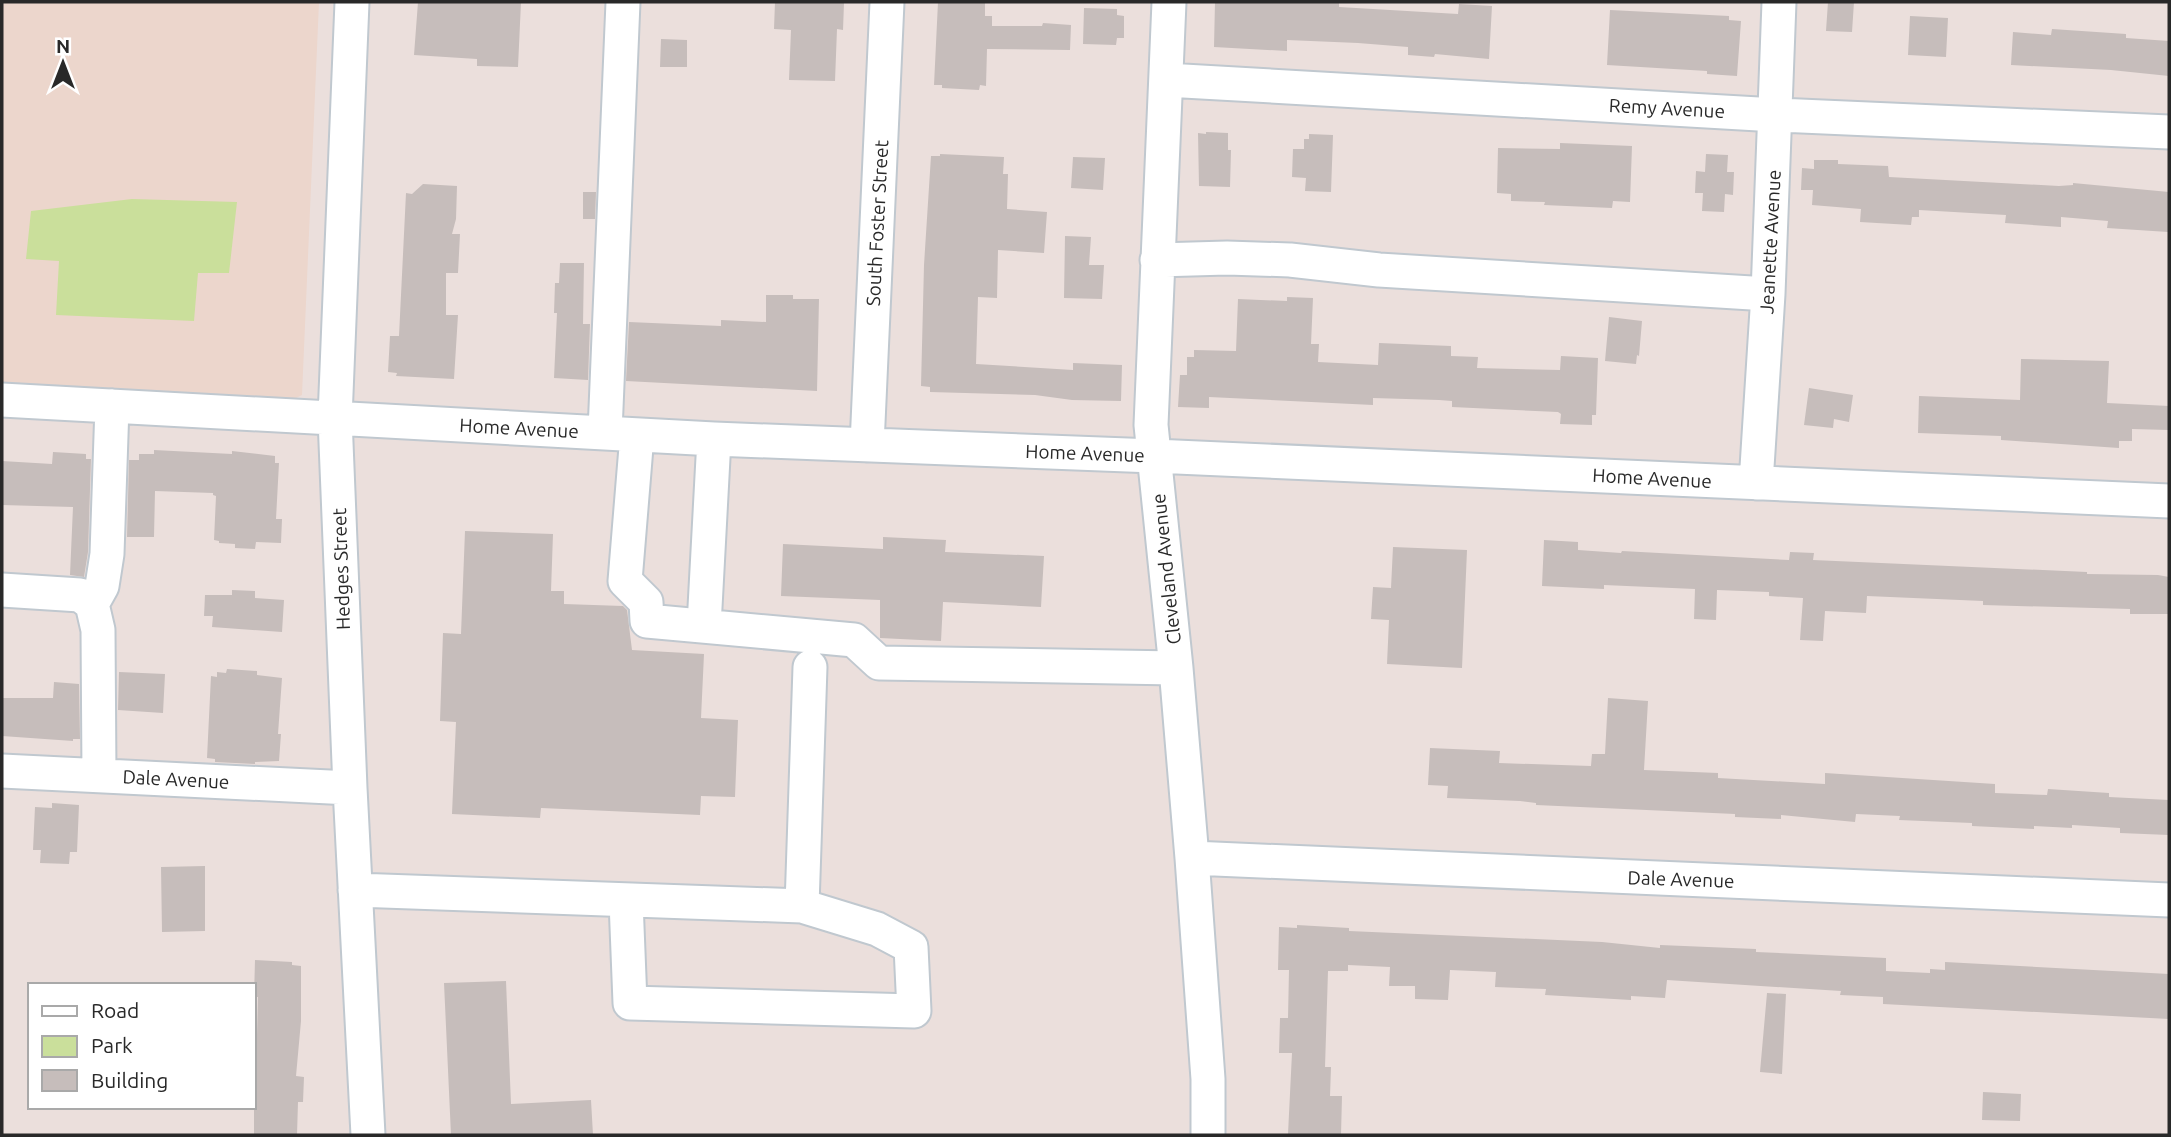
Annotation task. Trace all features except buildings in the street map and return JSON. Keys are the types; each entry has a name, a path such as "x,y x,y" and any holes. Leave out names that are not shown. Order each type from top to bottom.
{"street":[{"name":"Hedges Street","path":"352,2 335,418 350,788 369,1135"},
{"path":"623,2 621,433 625,581 646,602 647,621 854,640 879,663 1176,668"},
{"name":"South Foster Street","path":"867,445 887,2"},
{"name":"Cleveland Avenue","path":"1169,2 1151,425 1192,858 1208,1079 1208,1135"},
{"name":"Jeanette Avenue","path":"1756,483 1768,294 1779,2"},
{"name":"Remy Avenue","path":"1166,80 1776,114 2169,132"},
{"path":"1157,260 1290,260 1378,270 1768,294"},
{"name":"Home Avenue","path":"2,400 714,439 2169,501"},
{"path":"92,604 102,586 107,554 112,406"},
{"path":"704,626 714,439"},
{"path":"2,590 80,595 92,604 98,630 99,775"},
{"path":"802,906 810,667"},
{"name":"Dale Avenue","path":"2,771 350,788"},
{"name":"Dale Avenue","path":"1192,858 2169,900"},
{"path":"355,890 802,906 877,929 911,947 915,1011 630,1003 626,901"}],"shaded area":[{"path":"2,2 319,2 302,395 292,400 2,382"}],"green space":[{"path":"132,199 237,202 229,273 198,273 194,321 56,315 59,261 26,259 31,211"}]}
